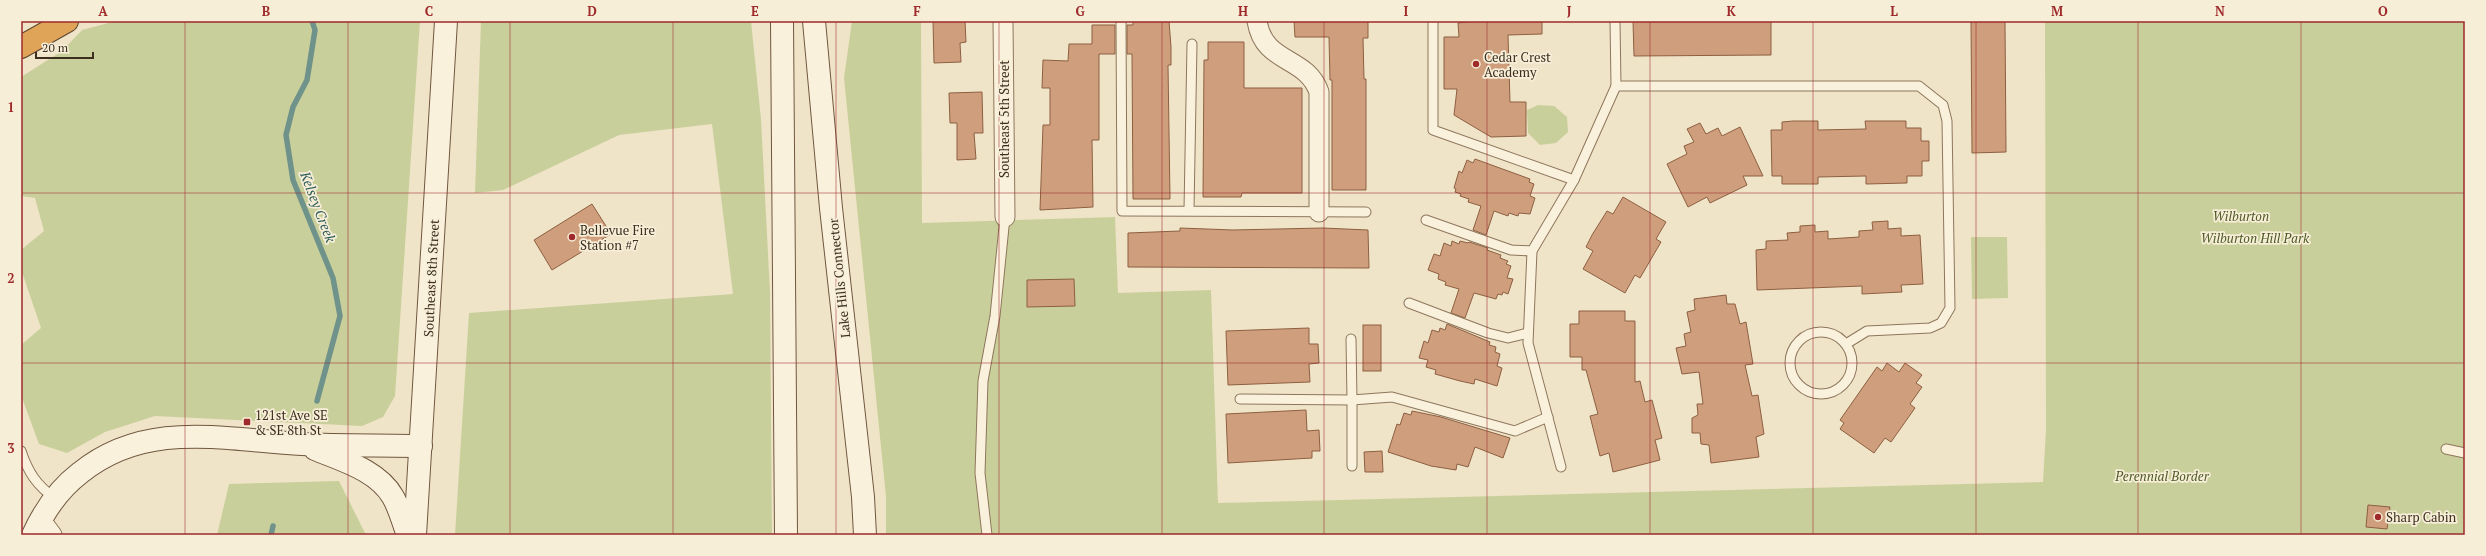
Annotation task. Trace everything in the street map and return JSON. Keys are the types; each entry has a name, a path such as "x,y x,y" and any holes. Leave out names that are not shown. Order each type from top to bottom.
{"highway":[{"path":"21,47 67,21"}],"main road":[{"name":"Southeast 8th Street","path":"415,535 446,21"},
{"path":"782,21 786,535"},
{"name":"Lake Hills Connector","path":"814,21 831,208 863,497 865,535"},
{"path":"42,530 55,498 73,478 97,459 126,446 146,440 174,436 302,444 421,446"},
{"path":"302,444 354,465 376,479 393,496 408,535"}],"street":[{"name":"Southeast 5th Street","path":"1003,21 1005,217"},
{"path":"1257,21 1259,33 1265,45 1308,73 1315,80 1319,92 1319,212"}],"lane":[{"path":"1121,21 1122,211 1189,210 1366,212"},
{"path":"1433,21 1433,130 1574,180"},
{"path":"1561,467 1528,343 1532,251 1574,180 1616,86 1615,21"},
{"path":"1189,210 1192,44"},
{"path":"1616,86 1919,86 1943,104 1947,121 1950,308 1941,323 1930,328 1867,331 1846,344"},
{"path":"987,535 980,473 984,381 995,316 1005,217"},
{"path":"1426,220 1511,250 1532,251"},
{"path":"1409,303 1488,333 1508,338 1528,333"},
{"path":"1817,331 1834,334 1846,344 1852,359 1850,375 1840,388 1825,394 1808,392 1796,381 1790,366 1790,361 1792,350 1802,337 1817,331"},
{"path":"1351,339 1352,466"},
{"path":"1240,400 1352,400 1392,397 1515,431 1548,417"},
{"path":"2446,449 2465,453"},
{"path":"21,452 27,468 40,488 55,498"}],"green space":[{"path":"116,21 420,21 395,396 383,417 362,426 155,416 105,432 67,453 39,444 21,395 21,345 41,328 21,269 21,250 44,231 35,198 21,196 21,77 62,51 82,30"},
{"path":"481,21 751,21 761,119 770,292 772,535 455,535 469,313 733,294 712,124 619,135 503,190 475,193"},
{"name":"Wilburton Hill Park","path":"852,21 921,21 922,223 1115,217 1118,293 1211,290 1218,503 2043,482 2046,429 2045,21 2465,21 2465,535 886,535 886,497 844,78"},
{"path":"1538,105 1554,106 1567,117 1568,132 1556,143 1540,145 1528,133 1527,110"},
{"path":"1971,237 2007,237 2008,298 1972,299"},
{"path":"339,481 366,535 217,535 229,484"}],"building":[{"path":"933,21 965,21 966,42 960,43 961,62 934,63"},
{"path":"1133,21 1169,21 1171,47 1171,65 1168,65 1170,199 1133,199 1132,54 1127,54 1127,25 1133,25"},
{"path":"1294,21 1368,21 1368,38 1363,38 1364,79 1366,79 1366,190 1332,190 1332,80 1330,80 1329,37 1295,37"},
{"name":"Cedar Crest Academy","path":"1476,21 1542,21 1542,34 1508,35 1510,102 1526,102 1526,136 1491,137 1454,115 1457,89 1444,89 1444,37 1459,37 1458,23"},
{"path":"1633,21 1771,21 1771,55 1634,56"},
{"path":"1971,21 2005,21 2006,152 1972,153"},
{"path":"1092,25 1115,25 1115,54 1099,54 1099,140 1092,140 1093,207 1040,210 1043,125 1050,125 1050,88 1042,88 1043,60 1068,61 1069,44 1092,44"},
{"path":"1208,42 1244,42 1244,88 1302,88 1302,193 1242,193 1241,197 1203,197 1204,60 1208,60"},
{"path":"982,92 983,133 974,133 976,159 957,160 957,123 950,123 949,93"},
{"path":"1818,121 1818,130 1866,129 1865,121 1906,121 1906,128 1921,128 1921,141 1929,141 1929,161 1922,161 1922,176 1907,176 1907,183 1866,184 1866,176 1818,177 1818,184 1782,184 1782,176 1772,176 1771,130 1782,130 1782,122"},
{"path":"1700,123 1706,134 1718,128 1722,136 1740,127 1763,176 1743,176 1747,185 1710,203 1707,197 1688,207 1667,164 1687,154 1684,146 1694,142 1687,129"},
{"path":"1475,159 1530,179 1529,182 1534,184 1530,196 1535,198 1530,214 1519,213 1518,216 1509,213 1508,216 1494,211 1486,235 1473,230 1481,206 1468,202 1469,199 1460,196 1461,194 1455,192 1456,189 1454,188 1459,171 1462,173 1467,160 1473,163"},
{"path":"1623,197 1666,222 1656,239 1661,242 1640,278 1635,275 1625,293 1583,269 1593,251 1586,247 1592,235 1607,211 1613,214"},
{"name":"Bellevue Fire Station #7","path":"592,204 611,234 552,270 534,240"},
{"path":"1888,221 1888,229 1901,228 1901,236 1920,235 1923,284 1901,285 1902,292 1862,294 1862,286 1757,290 1756,250 1766,249 1766,241 1788,240 1787,233 1800,232 1800,226 1815,225 1815,232 1828,231 1828,239 1859,237 1859,231 1873,230 1872,222"},
{"path":"1180,228 1233,230 1323,228 1368,230 1369,268 1128,267 1128,233 1180,231"},
{"path":"1452,241 1459,244 1460,241 1469,242 1488,248 1487,250 1501,255 1500,258 1508,261 1506,264 1511,266 1507,278 1513,279 1508,294 1503,292 1502,295 1498,294 1496,299 1474,293 1465,318 1451,313 1459,289 1445,285 1446,282 1438,279 1439,274 1428,270 1434,254 1440,256 1444,243 1451,246"},
{"path":"1074,279 1075,306 1027,307 1027,280"},
{"path":"1726,295 1727,304 1735,304 1740,324 1746,322 1753,364 1745,365 1752,396 1758,395 1764,434 1756,437 1759,457 1711,463 1709,445 1701,444 1700,433 1692,433 1692,418 1698,415 1697,404 1703,404 1699,372 1682,374 1676,348 1686,346 1684,334 1691,332 1687,312 1695,310 1694,299"},
{"path":"1579,311 1625,311 1625,321 1635,321 1635,382 1640,381 1645,402 1652,400 1662,438 1655,440 1660,460 1613,472 1609,453 1600,456 1590,416 1598,414 1586,370 1582,370 1582,357 1570,357 1570,324 1579,324"},
{"path":"1447,324 1490,342 1489,345 1496,347 1495,352 1500,354 1497,366 1502,368 1497,386 1475,379 1474,384 1460,381 1435,374 1436,370 1426,367 1428,360 1419,358 1424,341 1428,343 1432,330 1439,332 1440,328 1445,330"},
{"path":"1363,325 1381,325 1381,371 1363,371"},
{"path":"1309,328 1309,344 1318,344 1319,363 1309,364 1310,382 1228,385 1226,331"},
{"path":"1887,363 1899,372 1905,363 1922,375 1916,383 1922,387 1910,404 1915,408 1891,442 1885,438 1874,453 1840,429 1844,423 1840,420 1877,367 1882,371"},
{"path":"1306,410 1307,431 1319,430 1320,451 1312,451 1312,458 1228,463 1226,414"},
{"path":"1412,411 1441,417 1510,438 1503,458 1475,447 1468,467 1457,464 1456,470 1431,466 1388,452 1397,424 1400,425 1404,413 1411,415"},
{"path":"1382,451 1383,472 1365,472 1364,452"},
{"name":"Sharp Cabin","path":"2368,505 2390,507 2387,529 2366,527"}],"waterway":[{"name":"Kelsey Creek","path":"312,21 315,30 307,80 293,107 286,135 293,180 333,278 340,316 317,401"},
{"name":"Kelsey Creek","path":"271,535 273,526"}],"place":[{"name":"Cedar Crest Academy","path":"1476,64"},
{"name":"Bellevue Fire Station #7","path":"572,237"},
{"name":"121st Ave SE & SE 8th St","path":"247,422"},
{"name":"Sharp Cabin","path":"2378,517"}],"park label":[{"name":"Wilburton","path":"2241,216"},
{"name":"Perennial Border","path":"2162,476"}]}
